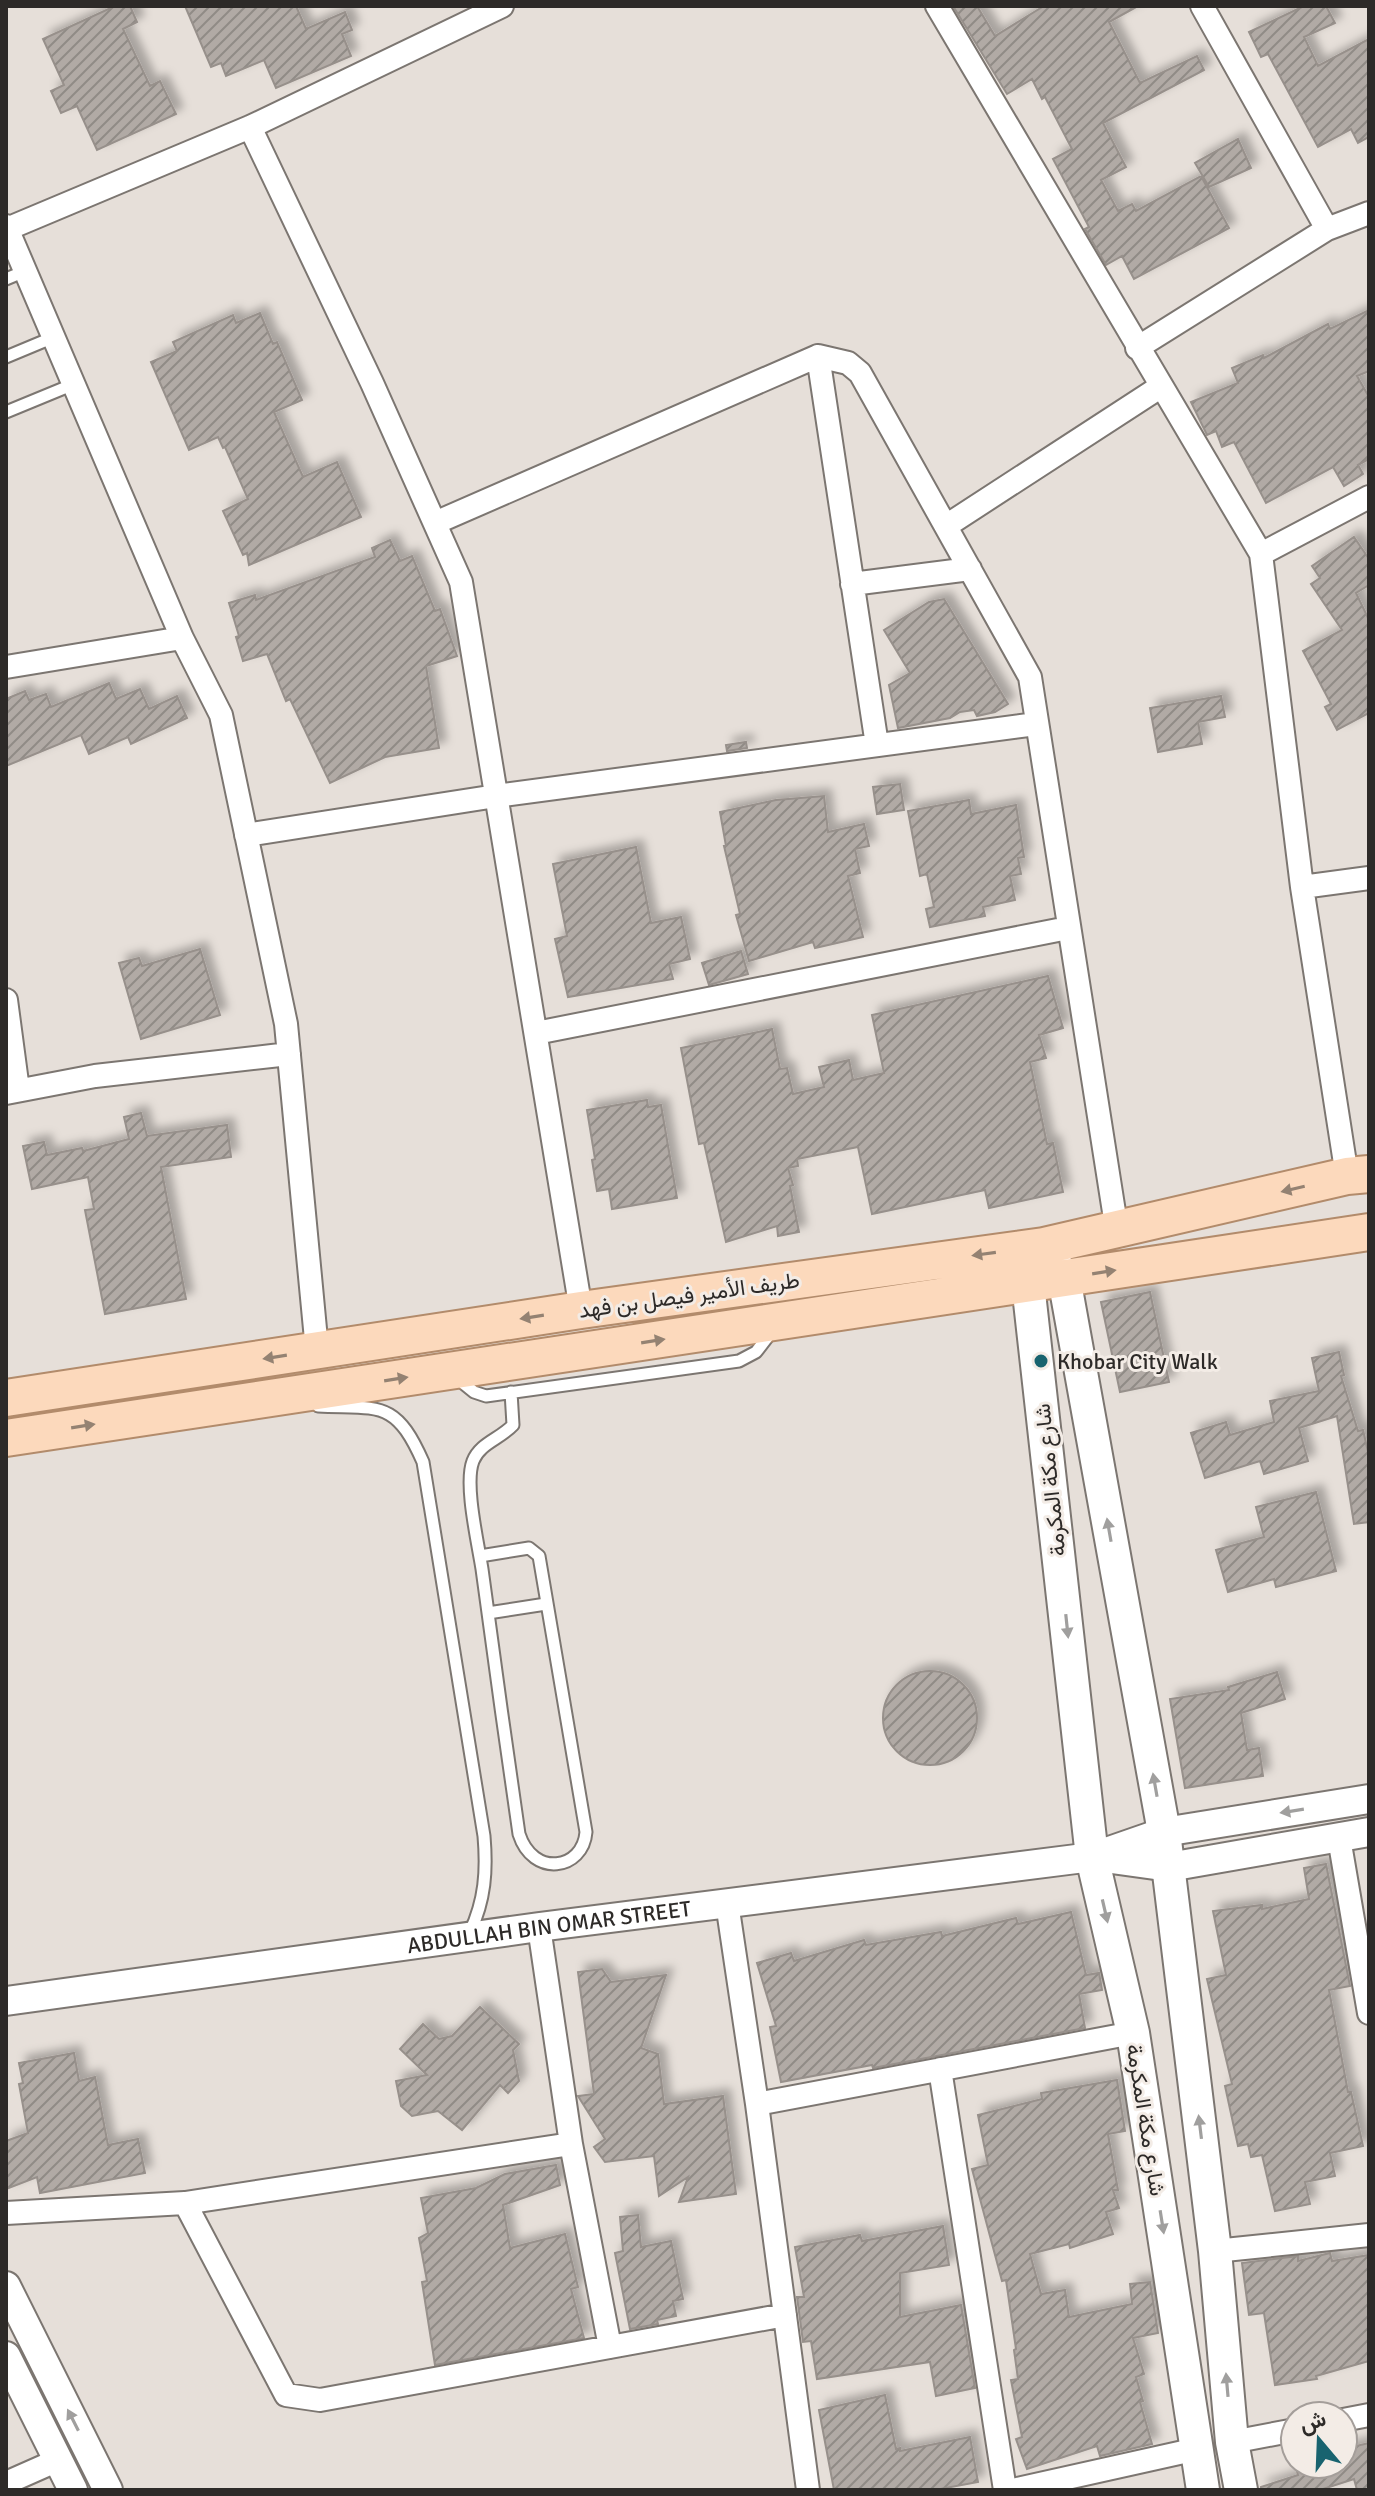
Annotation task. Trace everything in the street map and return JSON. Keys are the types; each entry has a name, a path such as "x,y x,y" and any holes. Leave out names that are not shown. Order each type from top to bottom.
{"main road":[{"name":"طريف الأمير فيصل بن فهد","path":"6,1398 581,1310 1044,1246 1358,1175"},
{"name":"طريف الأمير فيصل بن فهد","path":"6,1438 1369,1232"},
{"name":"شارع مكة المكرمة","path":"1044,1246 1064,1278 1164,1832 1215,2251 1232,2442 1241,2490"},
{"name":"شارع مكة المكرمة","path":"1044,1246 1028,1284 1092,1857 1133,2033 1203,2490"}],"street":[{"path":"317,1350 286,1024 221,715 182,638 54,337 16,275 7,230 250,127 502,6"},
{"path":"937,6 1261,554 1302,887 1358,1175"},
{"path":"1202,6 1327,229"},
{"path":"250,127 372,383 461,582 581,1310"},
{"path":"1137,348 1327,229 1369,213"},
{"path":"435,523 818,356 848,363 860,373 1030,677 1117,1231"},
{"path":"818,356 877,745"},
{"path":"946,526 1160,387"},
{"path":"1261,554 1369,497"},
{"path":"852,584 970,569"},
{"path":"6,667 182,638"},
{"path":"246,835 496,796 1036,724"},
{"path":"1302,887 1369,878"},
{"path":"536,1033 1068,928"},
{"path":"6,1000 12,1092 95,1076 289,1054"},
{"name":"ABDULLAH BIN OMAR STREET","path":"6,2001 539,1927 1092,1857 1164,1832 1369,1799"},
{"name":"ABDULLAH BIN OMAR STREET","path":"1092,1857 1169,1867 1369,1832"},
{"path":"1339,1838 1369,2013"},
{"path":"727,1903 808,2490"},
{"path":"539,1927 571,2144 610,2347"},
{"path":"757,2104 1133,2033"},
{"path":"940,2069 1005,2490"},
{"path":"6,2213 185,2203 571,2144"},
{"path":"185,2203 286,2395 320,2400 785,2315"},
{"path":"1215,2251 1369,2235"},
{"path":"6,2286 108,2490"},
{"path":"6,2356 73,2490"},
{"path":"1232,2442 1279,2433"},
{"path":"1013,2490 1197,2449"},
{"path":"6,2483 58,2460"}],"lane":[{"path":"6,357 54,337"},
{"path":"6,412 74,384"},
{"path":"448,1372 474,1392 486,1396 739,1361 756,1352 779,1321"},
{"path":"480,1556 529,1548 539,1556 586,1832 585,1844 571,1859 546,1864 529,1855 519,1834 469,1480 481,1447 503,1436 513,1425 511,1392"},
{"path":"246,1402 385,1409 403,1425 423,1462 484,1836 486,1867 481,1909 468,1937"},
{"path":"488,1613 546,1604"}],"building":[{"path":"115,6 130,6 137,22 123,29 150,86 160,81 176,114 97,150 77,106 61,113 51,91 64,85 43,39"},
{"path":"185,6 296,6 306,29 345,12 352,30 342,34 351,56 276,88 264,60 226,76 221,63 211,67"},
{"path":"953,6 977,6 995,36 1044,6 1138,6 1109,22 1140,83 1197,56 1204,70 1103,123 1126,167 1101,180 1118,211 1132,204 1136,211 1201,176 1229,228 1134,279 1122,256 1106,265 1085,229 1089,227 1053,159 1072,149 1045,97 1042,99 1032,79 1007,94"},
{"path":"1304,6 1326,6 1335,23 1304,37 1318,66 1369,39 1369,137 1358,143 1351,129 1318,147 1268,54 1261,57 1249,32"},
{"path":"1238,139 1251,168 1209,187 1195,163"},
{"path":"1369,310 1369,371 1357,376 1369,397 1369,459 1358,465 1363,474 1344,486 1333,467 1266,503 1234,442 1222,447 1216,431 1207,435 1191,402 1238,383 1232,368 1263,355 1264,358 1328,324 1330,329"},
{"path":"260,313 273,344 277,342 302,400 274,412 303,477 337,462 361,517 249,565 247,553 243,555 223,511 248,499 225,447 218,437 189,450 151,362 177,351 173,342 233,315 236,323"},
{"path":"1354,537 1369,559 1369,585 1356,593 1369,620 1369,713 1337,730 1325,707 1331,704 1303,651 1342,630 1311,584 1320,578 1312,566"},
{"path":"390,540 400,561 412,556 435,611 440,609 457,656 426,666 439,748 385,757 330,783 290,699 286,701 267,654 243,661 229,603 255,595 256,600 375,557 372,548"},
{"path":"944,599 1008,704 995,712 977,716 974,710 960,712 950,718 898,728 889,685 910,673 884,630 929,602"},
{"path":"109,683 116,699 140,689 149,709 177,696 187,718 131,744 128,737 89,754 81,735 6,766 6,699 25,691 29,700 46,694 51,707"},
{"path":"1221,696 1225,717 1198,722 1202,744 1158,752 1150,708"},
{"path":"746,742 747,748 727,751 726,745"},
{"path":"900,784 904,810 877,814 873,787"},
{"path":"824,796 828,832 864,824 869,846 855,849 860,873 848,876 863,937 815,948 813,942 749,961 736,915 740,914 724,846 720,812 776,800"},
{"path":"969,800 971,814 1016,805 1024,857 1018,858 1021,874 1010,876 1015,900 983,907 985,916 930,927 926,909 934,907 927,874 920,876 908,811"},
{"path":"636,847 651,923 681,917 690,959 669,964 673,979 568,997 555,939 567,936 553,864"},
{"path":"200,949 220,1015 141,1039 119,963 139,958 142,966"},
{"path":"741,951 748,974 709,985 702,963"},
{"path":"1048,976 1063,1028 1039,1035 1046,1058 1030,1062 1047,1144 1053,1143 1063,1192 989,1208 985,1190 872,1214 858,1147 797,1159 798,1166 788,1168 799,1232 778,1236 777,1226 726,1242 704,1143 699,1144 681,1048 772,1029 780,1069 787,1068 793,1094 824,1087 819,1067 849,1060 853,1080 884,1073 872,1015"},
{"path":"647,1100 648,1107 661,1105 677,1198 612,1209 609,1189 597,1191 587,1110"},
{"path":"141,1113 147,1136 227,1125 231,1157 161,1167 186,1299 105,1314 85,1210 94,1209 88,1177 32,1189 23,1146 44,1142 47,1155 82,1148 83,1151 129,1139 124,1117"},
{"path":"1150,1292 1169,1382 1120,1392 1101,1302"},
{"path":"1339,1352 1344,1375 1341,1376 1358,1431 1363,1430 1369,1456 1369,1522 1354,1524 1337,1416 1299,1428 1308,1461 1264,1474 1260,1461 1205,1478 1191,1433 1226,1422 1230,1435 1274,1422 1270,1401 1319,1391 1312,1358"},
{"path":"1316,1492 1336,1571 1276,1587 1274,1579 1228,1592 1216,1550 1264,1537 1256,1507"},
{"path":"930,1671 948,1674 963,1685 974,1700 977,1718 974,1736 963,1751 948,1762 930,1765 912,1762 897,1751 886,1736 883,1718 886,1700 897,1685 912,1674"},
{"path":"1277,1672 1285,1699 1241,1713 1247,1750 1259,1748 1263,1776 1185,1788 1170,1699 1229,1690 1228,1687"},
{"path":"1326,1864 1350,1986 1329,1990 1348,2092 1351,2092 1363,2146 1330,2153 1335,2176 1305,2182 1310,2204 1275,2211 1262,2155 1251,2157 1248,2144 1238,2146 1225,2086 1232,2084 1207,1979 1226,1975 1213,1911 1262,1905 1262,1909 1309,1899 1304,1868"},
{"path":"1071,1912 1086,1975 1099,1973 1102,1990 1079,1994 1085,2028 781,2082 770,2027 776,2026 757,1963 791,1953 794,1961 864,1940 866,1945 941,1932 942,1936 1016,1918 1018,1924"},
{"path":"602,1969 611,1982 666,1975 641,2048 658,2054 664,2104 723,2096 736,2194 679,2202 688,2177 659,2196 654,2156 605,2162 594,2147 605,2139 578,2096 594,2094 578,1972"},
{"path":"480,2007 519,2044 513,2050 519,2081 508,2093 500,2085 462,2130 438,2111 412,2116 401,2106 396,2081 427,2075 400,2049 423,2024 439,2039 452,2036"},
{"path":"74,2053 79,2081 95,2077 108,2145 138,2139 145,2173 40,2193 37,2177 6,2189 6,2141 28,2133 19,2084 23,2083 19,2063"},
{"path":"1117,2080 1125,2131 1108,2134 1118,2190 1113,2190 1119,2208 1106,2212 1113,2234 1070,2248 1069,2244 1030,2254 1041,2294 1065,2290 1069,2317 1132,2304 1130,2284 1150,2282 1158,2333 1133,2338 1144,2374 1136,2377 1152,2444 1100,2456 1097,2446 1027,2469 1016,2439 1022,2437 1011,2380 1018,2379 1006,2280 1002,2281 972,2169 988,2165 978,2115 1042,2099 1041,2093"},
{"path":"556,2165 560,2185 503,2205 510,2248 565,2234 578,2287 571,2289 584,2338 435,2365 422,2282 427,2281 419,2238 428,2233 421,2198 476,2188 505,2174"},
{"path":"638,2215 641,2247 671,2241 683,2299 673,2301 676,2316 657,2320 658,2324 630,2329 615,2253 623,2251 620,2217"},
{"path":"943,2226 949,2265 900,2273 900,2317 961,2305 975,2388 936,2396 930,2362 817,2379 811,2341 803,2342 797,2297 804,2297 795,2247 860,2235 862,2241"},
{"path":"1330,2253 1332,2261 1369,2255 1369,2361 1316,2376 1317,2379 1275,2385 1264,2313 1249,2315 1242,2263 1298,2256 1298,2261"},
{"path":"885,2395 896,2449 900,2448 900,2451 970,2437 978,2482 935,2490 834,2490 819,2410"},
{"path":"1369,2443 1369,2490 1357,2490 1354,2480 1359,2480 1359,2445"},
{"path":"1283,2480 1351,2480 1320,2490 1261,2490 1261,2487"}],"place":[{"name":"Khobar City Walk","path":"1041,1361"}]}
